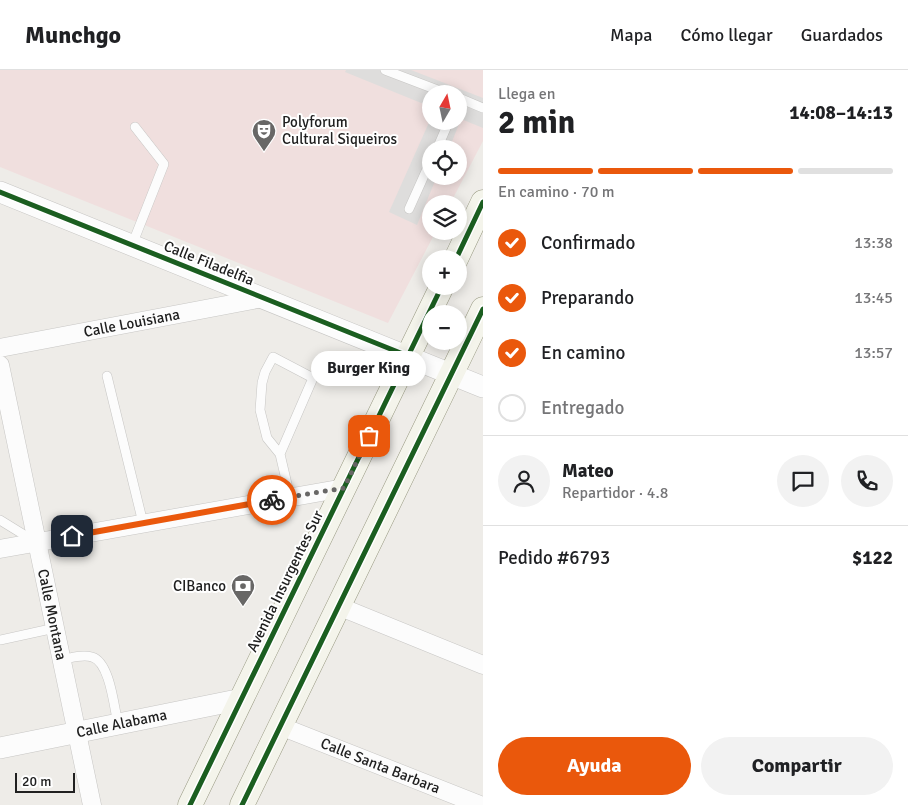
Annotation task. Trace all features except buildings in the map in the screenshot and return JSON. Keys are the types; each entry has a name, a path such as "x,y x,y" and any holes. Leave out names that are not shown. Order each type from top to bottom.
{"main road":[{"path":"460,250 483,202"},
{"name":"Avenida Insurgentes Sur","path":"190,805 438,295"},
{"path":"242,805 483,309"}],"street":[{"name":"Calle Filadelfia","path":"0,192 483,387"},
{"name":"Calle Louisiana","path":"0,348 263,298"},
{"name":"Calle Montana","path":"0,365 92,805"},
{"path":"0,549 344,488"},
{"path":"338,606 483,664"},
{"name":"Calle Alabama","path":"0,748 242,698"},
{"name":"Calle Santa Barbara","path":"280,726 480,805"}],"lane":[{"path":"385,70 424,85"},
{"path":"468,102 483,108"},
{"path":"132,245 164,164 135,127"},
{"path":"409,209 422,180"},
{"path":"280,454 313,378 273,357 262,384 260,410 267,438 280,454 290,497"},
{"path":"107,376 143,523"},
{"path":"0,520 37,542"},
{"path":"0,640 54,628"},
{"path":"61,660 82,656 93,657 102,663 107,672 118,724"}],"shaded area":[{"path":"0,70 483,70 483,141 467,172 467,140 422,140 422,185 460,185 455,195 422,195 422,240 431,240 426,250 422,250 422,258 388,323 0,167"},
{"path":"346,70 411,70 450,85 422,85 422,103 345,72"},
{"path":"468,92 483,98 483,128 468,122"},
{"path":"426,130 457,130 453,140 422,140 422,185 433,185 429,195 422,195 422,213 417,225 389,212"}],"cycle path":[{"path":"0,192 408,356"},
{"path":"460,250 483,202"},
{"path":"190,805 438,295"},
{"path":"242,805 483,309"}],"way so far":[{"path":"272,500 344,488 369,436"}],"place":[{"name":"Polyforum Cultural Siqueiros","path":"264,152"},
{"name":"Burger King","path":"369,436"},
{"name":"CIBanco","path":"243,607"}],"route":[{"path":"72,536 272,500"}]}
